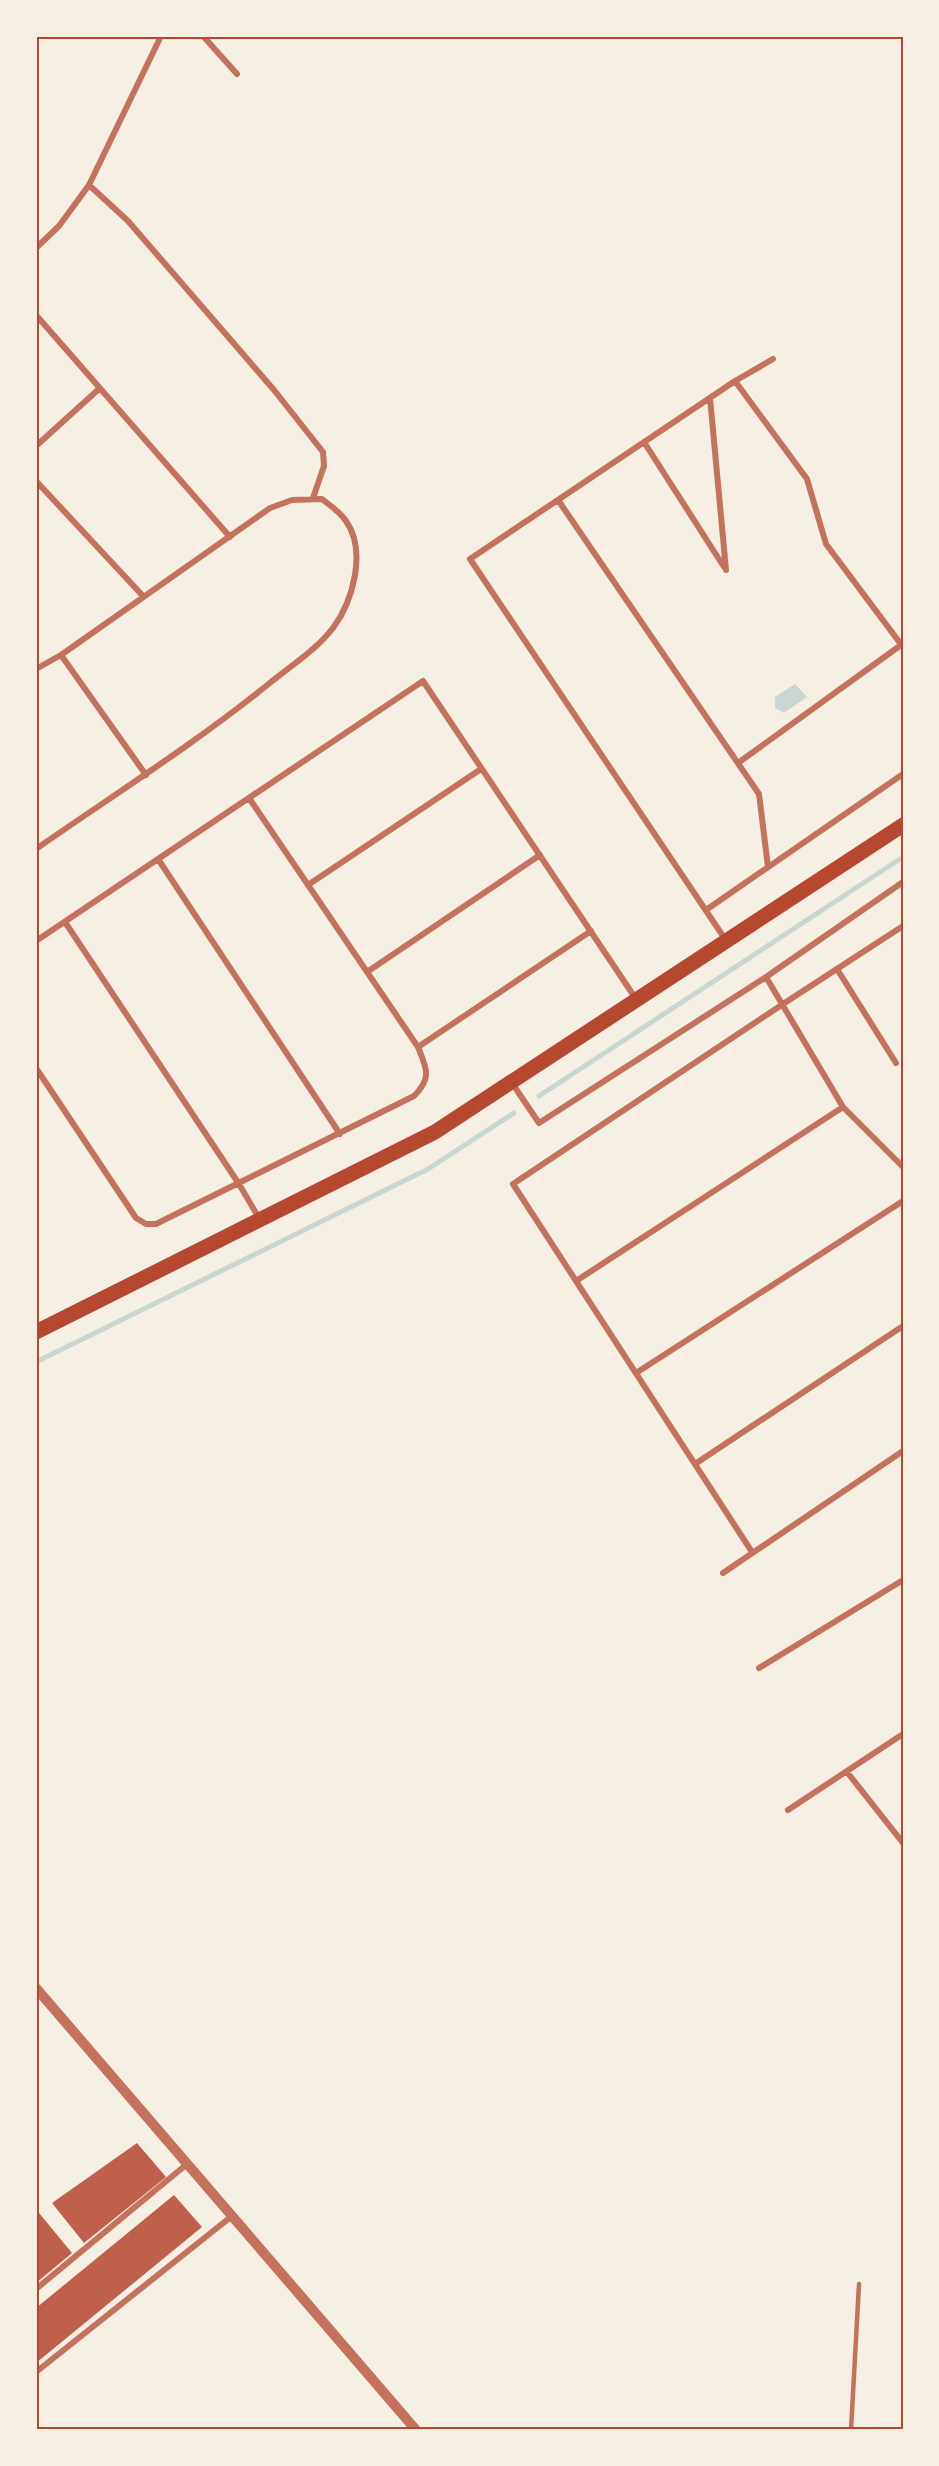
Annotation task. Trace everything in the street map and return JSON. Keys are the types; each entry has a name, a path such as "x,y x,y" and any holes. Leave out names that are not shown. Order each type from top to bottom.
{"main road":[{"path":"36,1332 435,1132 638,1001 903,825"}],"street":[{"path":"36,248 59,226 89,185 161,36"},
{"path":"203,36 237,74"},
{"path":"89,185 128,221 274,390 323,452 324,466 313,498"},
{"path":"36,315 230,537"},
{"path":"727,942 470,559 735,381 773,359"},
{"path":"735,381 807,479 826,544 902,646 738,763"},
{"path":"36,447 100,388"},
{"path":"644,442 726,570 710,398"},
{"path":"36,481 143,597"},
{"path":"36,669 61,655 270,508 292,500 322,499 340,513 352,530 355,540 354,578 342,612 323,640 201,736 36,849"},
{"path":"558,500 759,794 768,867"},
{"path":"61,655 146,775"},
{"path":"36,941 423,681 638,1001"},
{"path":"308,885 482,769"},
{"path":"705,910 903,774"},
{"path":"36,1068 136,1218 146,1224 156,1224 239,1184 414,1096 421,1089 427,1079 425,1065 418,1047 249,798"},
{"path":"367,972 540,855"},
{"path":"158,859 340,1134"},
{"path":"512,1083 539,1123 766,977 903,882"},
{"path":"65,922 239,1184 260,1220"},
{"path":"752,1552 513,1184 903,926"},
{"path":"418,1047 591,931"},
{"path":"837,969 896,1063"},
{"path":"766,977 843,1107 903,1167"},
{"path":"576,1281 843,1107"},
{"path":"636,1373 903,1201"},
{"path":"695,1464 903,1326"},
{"path":"723,1573 903,1451"},
{"path":"759,1668 903,1580"},
{"path":"788,1810 903,1734"},
{"path":"847,1772 903,1843"},
{"path":"36,1988 416,2430"},
{"path":"36,2289 187,2164"},
{"path":"36,2372 232,2216"}],"lane":[{"path":"851,2430 859,2284"}],"shaded area":[{"path":"795,684 807,697 784,713 775,708 775,697"}],"building":[{"path":"137,2143 166,2177 84,2243 52,2203"},
{"path":"174,2195 202,2227 36,2363 36,2308"},
{"path":"39,2213 72,2253 36,2283 36,2215"}],"waterway":[{"path":"539,1096 903,857"},
{"path":"36,1362 428,1169 514,1113"}]}
